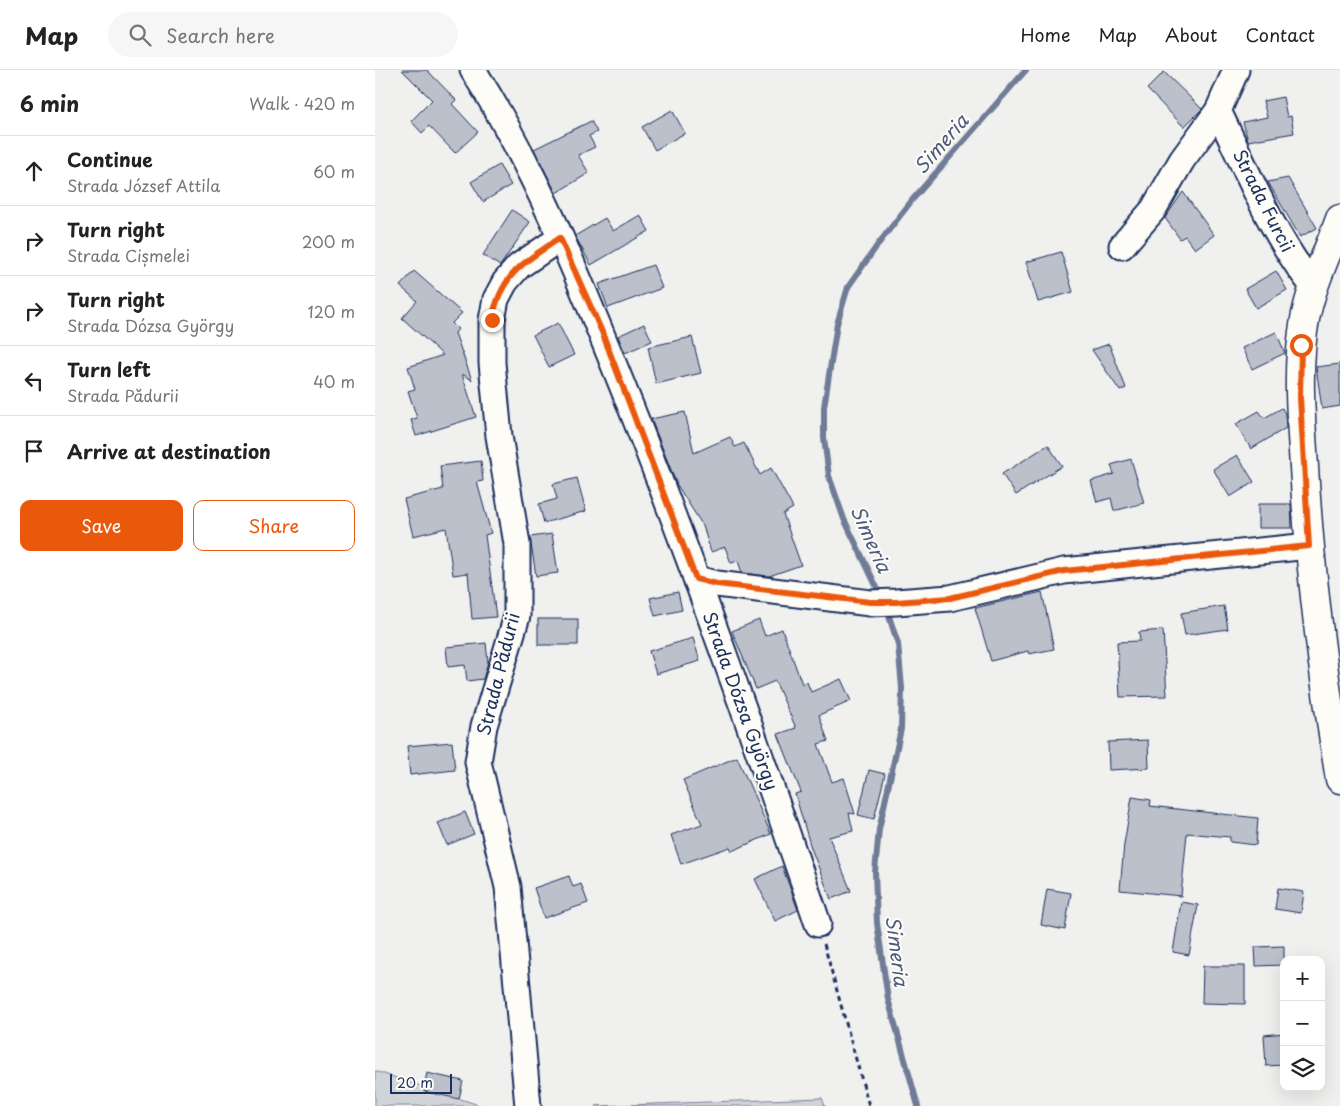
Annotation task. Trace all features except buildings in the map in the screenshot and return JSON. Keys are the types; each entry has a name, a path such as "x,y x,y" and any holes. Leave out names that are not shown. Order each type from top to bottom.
{"main road":[{"path":"1340,219 1314,287 1305,318 1300,365 1309,546 1317,623 1340,779"}],"street":[{"name":"Strada Dózsa György","path":"473,70 514,140 602,332 745,710 818,924"},
{"path":"1122,246 1153,210 1182,160 1218,111 1236,70"},
{"name":"Strada Furcii","path":"1218,111 1273,224 1298,268 1314,287"},
{"name":"Strada Pădurii","path":"528,1106 508,887 478,762 484,726 517,616 517,544 499,436 492,363 492,320 496,299 505,282 519,266 560,238"},
{"path":"696,579 717,584 870,602 896,602 950,598 1064,571 1309,546"}],"path":[{"path":"818,924 869,1106"}],"shaded area":[{"path":"375,1071 482,1106 375,1106"},
{"path":"822,1098 825,1106 596,1106"}],"waterway":[{"name":"Simeria","path":"881,596 844,519 829,476 824,438 824,407 837,324 848,287 879,243 913,199 1026,70"},
{"name":"Simeria","path":"886,607 898,644 902,688 901,729 879,829 875,872 877,923 888,999 918,1106"}],"route":[{"path":"492,320 496,299 505,282 519,266 560,238 602,332 696,579 717,584 870,602 950,598 1064,571 1135,562 1309,546 1300,398 1301,345"}]}
